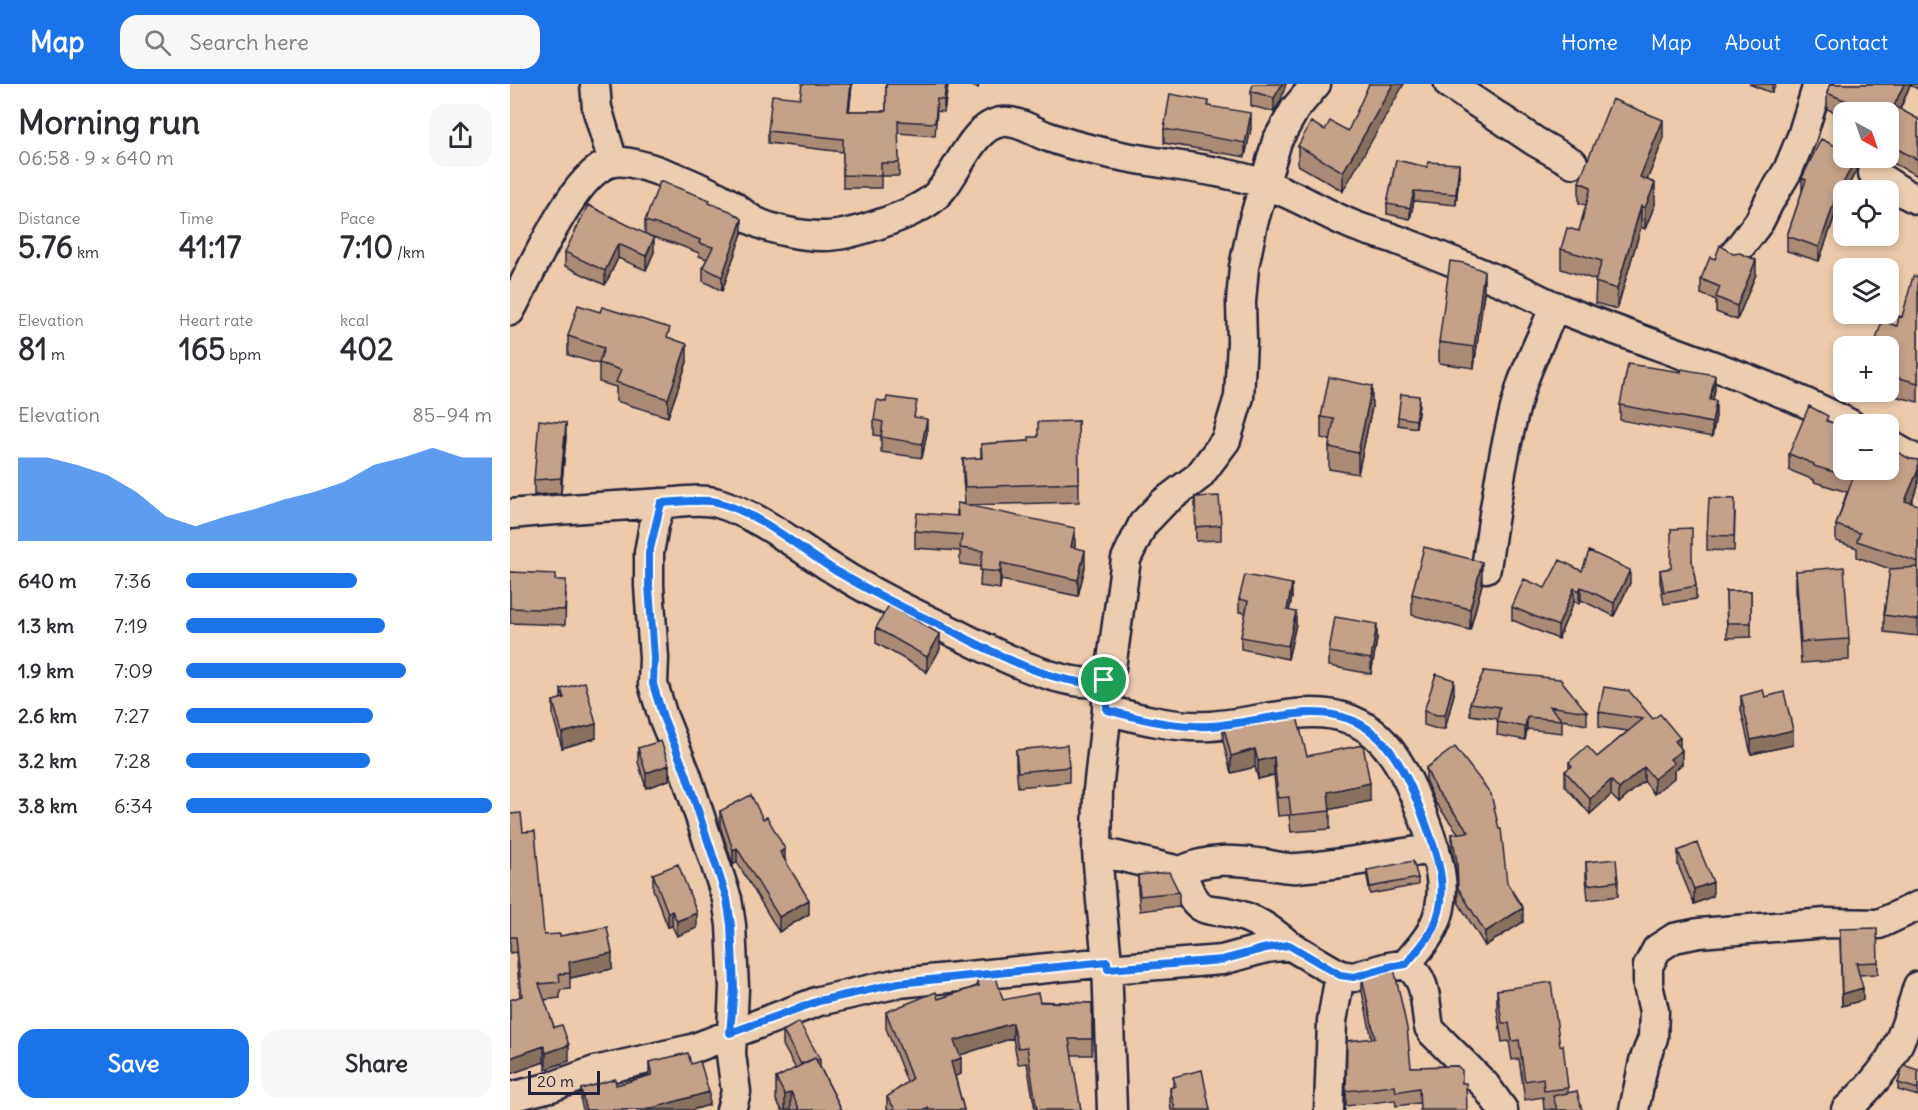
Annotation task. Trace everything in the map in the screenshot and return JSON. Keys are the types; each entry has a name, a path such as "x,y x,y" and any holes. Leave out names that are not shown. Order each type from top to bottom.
{"street":[{"path":"595,84 597,108 613,162"},
{"path":"1113,1110 1108,965 1097,851 1098,790 1107,710 1104,680 1111,668 1126,559 1143,524 1162,503 1199,476 1226,440 1239,397 1242,342 1241,302 1244,267 1253,223 1277,141 1295,109 1316,84"},
{"path":"1449,84 1536,142 1573,163"},
{"path":"1736,252 1759,222 1788,170 1802,136 1818,84"},
{"path":"510,310 570,200 595,171 613,162 635,163 665,173 729,203 754,221 776,230 819,237 844,235 900,216 931,200 950,181 968,149 985,129 1002,122 1022,126 1099,152 1197,168 1265,184 1351,225 1407,244 1555,306 1759,384 1833,416"},
{"path":"1873,173 1904,194 1918,200"},
{"path":"1486,568 1497,487 1507,438 1522,384 1555,306"},
{"path":"1899,450 1918,460"},
{"path":"510,514 690,501 715,502 742,511 885,599 1016,663 1066,679 1092,682 1104,680"},
{"path":"661,503 649,553 653,684 663,717 686,774 727,899 731,925 734,988 730,1054 736,1092 734,1106 731,1110"},
{"path":"1097,851 1173,868 1179,872 1198,905 1257,921 1289,945 1340,975 1354,977 1406,964 1433,930 1441,909 1443,881 1435,849 1413,789 1393,755 1376,734 1352,718 1331,713 1299,714 1209,726 1165,723 1107,710"},
{"path":"1179,872 1196,864 1220,860 1295,869 1435,849"},
{"path":"1634,1110 1644,1061 1653,1038 1654,1011 1648,985 1648,966 1657,950 1674,938 1699,933 1826,923 1879,924 1918,906"},
{"path":"510,1097 551,1087 595,1071 692,1048 819,1001 899,983 1108,965 1222,960 1266,948 1289,945"},
{"path":"1406,964 1416,971 1423,985 1429,1027 1432,1032 1485,1085 1503,1110"},
{"path":"1329,1110 1332,1021 1340,975"},
{"path":"1846,1110 1862,1095 1892,1057 1908,1019 1918,986"}],"building":[{"path":"802,84 851,84 848,111 886,111 886,84 946,84 944,100 937,99 935,123 898,121 899,163 881,163 881,176 843,175 843,139 768,131 772,95 800,98"},
{"path":"1253,84 1282,84 1274,98 1251,91"},
{"path":"1369,84 1393,84 1343,172 1298,146 1311,122 1325,130 1330,121 1348,131"},
{"path":"1830,84 1904,84 1896,102 1849,102 1827,93"},
{"path":"1170,94 1209,101 1208,106 1251,113 1245,143 1164,129"},
{"path":"1612,99 1663,120 1640,177 1655,183 1645,208 1641,206 1617,289 1595,282 1602,261 1561,249 1567,228 1579,231 1591,187 1579,182"},
{"path":"1899,109 1918,119 1918,160 1899,150"},
{"path":"1821,139 1833,145 1833,168 1851,168 1845,180 1833,180 1833,206 1819,247 1787,236 1806,180 1802,178"},
{"path":"1396,160 1427,167 1428,162 1459,164 1456,194 1414,191 1410,208 1387,204"},
{"path":"660,181 710,200 709,203 730,211 742,219 722,277 703,267 713,247 699,243 700,240 676,230 645,221"},
{"path":"588,205 654,238 646,256 618,244 605,271 565,252"},
{"path":"1720,245 1733,254 1740,253 1756,260 1737,306 1716,297 1720,287 1701,279 1710,257 1715,259"},
{"path":"1450,261 1464,263 1484,271 1474,347 1439,342"},
{"path":"1913,276 1918,277 1918,383 1899,378 1899,336 1877,336 1881,324 1897,326 1899,316 1902,317"},
{"path":"578,305 600,312 602,307 670,328 667,337 687,344 668,399 616,382 621,370 599,363 604,348 568,336"},
{"path":"1628,364 1681,372 1682,369 1715,375 1710,400 1716,401 1712,423 1620,405"},
{"path":"1329,377 1372,386 1358,453 1329,447 1334,419 1321,417"},
{"path":"1401,394 1419,396 1416,420 1398,417"},
{"path":"887,397 917,401 914,417 927,419 922,444 881,437 883,422 874,420 877,400 886,402"},
{"path":"1809,406 1828,416 1826,421 1833,423 1833,472 1789,454"},
{"path":"539,420 566,423 561,478 534,480"},
{"path":"1078,421 1079,483 965,487 963,459 982,458 981,444 1029,441 1029,437 1038,437 1038,422"},
{"path":"1899,453 1910,459 1918,460 1918,470 1905,501 1918,505 1918,562 1857,541 1860,533 1836,525 1852,480 1899,480"},
{"path":"1219,496 1221,525 1196,527 1195,497"},
{"path":"1709,498 1735,499 1734,536 1707,535"},
{"path":"957,503 1075,528 1071,547 1085,550 1078,580 1001,563 1000,572 980,570 983,551 960,548 962,535 915,531 917,513 958,516"},
{"path":"1692,528 1692,560 1696,586 1664,592 1660,570 1671,568 1671,529"},
{"path":"1424,547 1482,562 1470,609 1412,594"},
{"path":"1589,551 1630,570 1614,603 1581,587 1579,591 1574,588 1558,626 1512,607 1524,579 1545,588 1560,560 1582,571"},
{"path":"1844,567 1849,639 1801,642 1796,571"},
{"path":"1918,567 1918,620 1884,615 1890,569"},
{"path":"510,572 556,574 555,580 566,580 565,610 510,608"},
{"path":"1245,575 1292,584 1287,610 1296,612 1288,646 1241,637 1248,601 1239,599"},
{"path":"1726,591 1751,591 1751,623 1727,623"},
{"path":"889,605 940,634 927,657 876,628"},
{"path":"1335,617 1377,624 1371,659 1329,652"},
{"path":"1484,671 1560,679 1587,712 1549,706 1562,720 1527,717 1525,727 1497,722 1500,707 1470,703"},
{"path":"1436,674 1454,680 1445,715 1424,711"},
{"path":"585,682 596,724 562,733 553,701 564,698 561,689"},
{"path":"1604,687 1629,691 1653,719 1660,714 1680,738 1675,741 1682,750 1670,759 1674,763 1654,779 1644,767 1619,789 1611,780 1590,799 1565,771 1572,766 1569,762 1587,746 1597,757 1643,719 1599,712"},
{"path":"1763,690 1765,697 1784,692 1793,730 1751,740 1741,696"},
{"path":"1296,713 1307,756 1363,745 1370,783 1328,792 1330,811 1291,815 1289,797 1278,798 1274,757 1258,761 1255,749 1231,756 1223,724 1264,718 1265,720"},
{"path":"661,741 669,765 646,773 638,748"},
{"path":"1067,745 1069,767 1018,772 1016,750"},
{"path":"1455,747 1491,794 1499,829 1501,829 1507,883 1523,908 1485,932 1458,888 1457,862 1452,834 1469,832 1435,788 1426,768"},
{"path":"751,795 763,819 767,817 785,849 780,852 809,900 779,917 737,848 733,850 720,811"},
{"path":"521,813 523,832 535,831 544,935 560,934 560,936 607,927 612,953 569,962 570,973 559,974 560,982 539,984 554,1027 562,1025 569,1045 546,1053 544,1046 510,1058 510,1000 522,996 516,937 510,937 510,814"},
{"path":"1697,843 1713,882 1694,889 1678,851"},
{"path":"1616,859 1618,881 1588,885 1586,862"},
{"path":"1413,861 1418,878 1370,887 1367,870"},
{"path":"678,864 697,913 677,921 672,911 668,913 653,874"},
{"path":"1169,872 1179,892 1140,896 1138,875"},
{"path":"1877,928 1878,962 1856,963 1863,988 1842,994 1840,929"},
{"path":"1394,968 1407,1028 1411,1067 1457,1066 1462,1070 1462,1083 1466,1083 1467,1110 1420,1110 1419,1088 1396,1092 1395,1086 1346,1091 1347,1041 1375,1038 1362,977"},
{"path":"995,974 1003,1000 1038,993 1040,1002 1092,1003 1092,1039 1069,1039 1081,1110 1037,1110 1027,1047 1018,1048 1013,1023 954,1041 961,1058 951,1062 964,1110 929,1110 928,1108 925,1110 892,1110 895,1109 887,1097 912,1079 886,1012 936,992 938,999 979,986 977,979"},
{"path":"1551,982 1560,1046 1563,1045 1568,1088 1544,1091 1543,1078 1525,1081 1519,1040 1512,1041 1509,1023 1502,1023 1497,990"},
{"path":"799,1022 820,1059 815,1058 801,1064 783,1031"},
{"path":"688,1053 691,1064 700,1061 709,1092 645,1110 586,1110 581,1089 615,1079 616,1085 652,1075 649,1062"},
{"path":"815,1058 842,1110 800,1110 791,1092 785,1095 776,1078"},
{"path":"1903,1065 1918,1070 1918,1089 1898,1083"},
{"path":"1202,1070 1210,1110 1175,1110 1170,1088 1176,1086 1173,1077"},
{"path":"1577,1091 1582,1110 1557,1110 1553,1096"}],"route":[{"path":"715,502 742,511 885,599 1016,663 1066,679 1092,682 1104,680 1107,710 1133,717 1165,723 1209,726 1299,714 1331,713 1352,718 1376,734 1393,755 1413,789 1435,849 1443,881 1441,909 1433,930 1406,964 1354,977 1340,975 1289,945 1266,948 1222,960 1184,964 1108,969 1107,962 987,974 899,983 819,1001 730,1033 734,988 731,925 727,899 686,774 663,717 653,684 649,553 661,503 715,502"}]}
